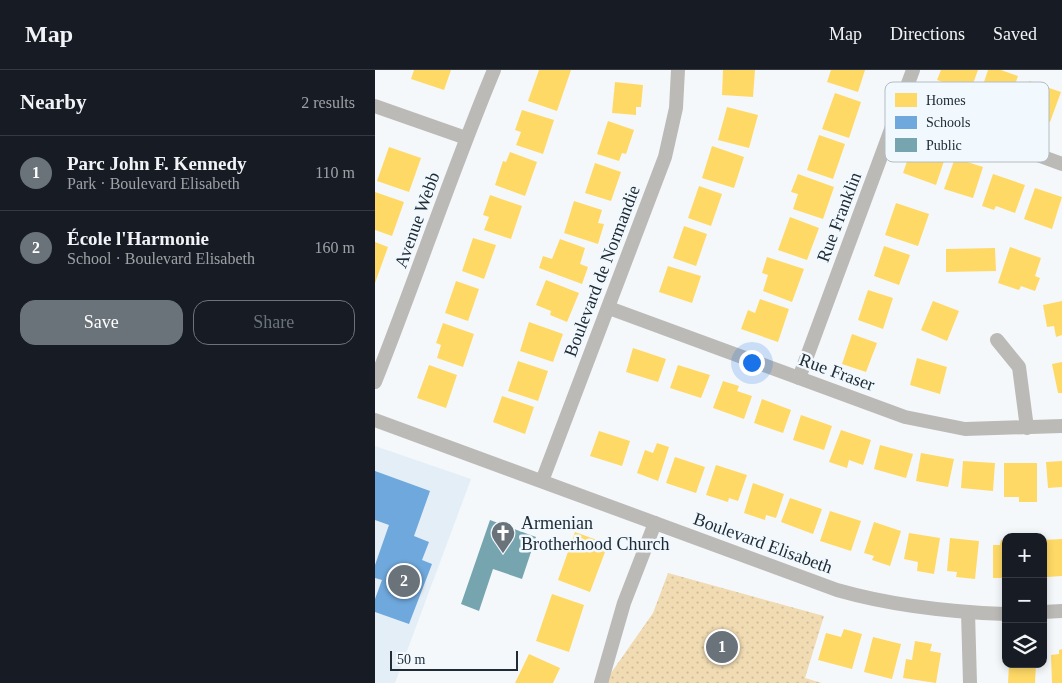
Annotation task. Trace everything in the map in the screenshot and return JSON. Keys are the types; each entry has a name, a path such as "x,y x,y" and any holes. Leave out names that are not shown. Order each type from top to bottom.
{"street":[{"name":"Avenue Webb","path":"375,382 415,280 465,138 494,70"},
{"name":"Boulevard de Normandie","path":"542,481 665,157 676,108 678,70"},
{"name":"Rue Franklin","path":"909,82 913,70"},
{"path":"375,106 465,138"},
{"name":"Rue Franklin","path":"799,378 885,148"},
{"path":"1049,159 1062,164"},
{"name":"Rue Fraser","path":"609,308 905,417 965,429 1062,426"},
{"path":"997,340 1019,367 1027,428"},
{"name":"Boulevard Elisabeth","path":"375,420 851,594 909,606 1002,614"},
{"path":"601,683 624,603 655,523"},
{"path":"1047,612 1062,611"},
{"path":"969,612 970,683"}],"shaded area":[{"path":"375,446 471,479 395,683 375,683"},
{"path":"668,573 824,616 805,678 822,683 604,683 653,613"}],"building: Homes":[{"path":"414,70 451,70 444,90 411,79"},
{"path":"539,70 571,70 557,111 528,101"},
{"path":"723,70 755,70 753,97 722,95"},
{"path":"831,70 865,70 858,92 827,82"},
{"path":"941,70 978,70 974,82 942,82 937,80"},
{"path":"988,70 1001,70 1018,76 1016,82 984,82"},
{"path":"615,82 643,85 641,107 636,107 636,115 612,113"},
{"path":"1049,88 1061,92 1049,122"},
{"path":"835,93 861,102 849,138 822,129"},
{"path":"727,107 758,115 749,148 718,140"},
{"path":"522,110 554,120 543,154 516,145 521,132 515,130"},
{"path":"608,121 634,130 626,154 622,153 619,161 597,154"},
{"path":"819,135 845,144 833,179 807,170"},
{"path":"712,146 744,157 734,188 702,178"},
{"path":"389,147 421,158 409,192 377,181"},
{"path":"510,152 537,162 525,196 495,185 503,161 506,162"},
{"path":"907,162 944,162 936,185 903,173"},
{"path":"954,162 967,162 983,167 973,198 944,189"},
{"path":"595,163 621,172 611,201 585,193"},
{"path":"798,174 834,187 823,219 793,209 798,194 791,192"},
{"path":"993,174 1025,185 1015,213 996,206 994,210 982,206"},
{"path":"699,186 722,194 711,226 688,218"},
{"path":"1035,188 1062,197 1052,229 1024,219"},
{"path":"375,192 404,202 392,236 375,230"},
{"path":"490,195 522,206 511,239 484,230 489,217 483,215"},
{"path":"574,201 602,210 598,223 604,224 598,244 564,233"},
{"path":"896,203 929,214 918,246 885,235"},
{"path":"790,217 819,228 807,260 778,250"},
{"path":"684,226 707,234 696,266 673,258"},
{"path":"473,238 496,245 484,279 462,271"},
{"path":"560,239 585,248 580,264 588,267 582,284 539,268 543,256 552,259"},
{"path":"375,242 388,247 375,283"},
{"path":"884,246 910,255 899,285 874,276"},
{"path":"1010,247 1041,258 1035,276 1040,278 1035,291 1021,286 1019,290 998,283"},
{"path":"995,248 996,271 946,272 946,249"},
{"path":"767,257 804,269 792,302 763,291 768,275 762,273"},
{"path":"668,266 701,276 692,303 659,292"},
{"path":"546,280 579,293 567,322 550,315 551,311 536,305"},
{"path":"456,281 479,289 468,321 445,313"},
{"path":"868,290 893,298 883,329 858,320"},
{"path":"760,299 789,309 778,342 741,329 748,310 755,313"},
{"path":"933,301 959,311 947,341 921,330"},
{"path":"1062,301 1062,335 1056,337 1054,326 1047,327 1043,305"},
{"path":"529,322 563,334 553,362 520,351"},
{"path":"443,323 474,334 463,367 437,358 441,345 436,343"},
{"path":"852,334 877,343 866,372 842,364"},
{"path":"633,348 666,359 658,382 626,372"},
{"path":"917,358 947,367 940,394 910,385"},
{"path":"518,361 548,371 538,401 508,391"},
{"path":"1062,362 1062,393 1058,393 1052,364"},
{"path":"429,365 457,375 446,408 417,398"},
{"path":"678,365 710,375 701,398 670,388"},
{"path":"723,381 739,386 737,391 752,396 744,419 713,408"},
{"path":"502,396 534,407 525,434 493,422"},
{"path":"762,399 791,410 783,433 754,423"},
{"path":"801,415 832,426 824,450 793,440"},
{"path":"841,430 871,440 863,465 849,460 847,468 829,462"},
{"path":"599,431 630,441 622,466 590,456"},
{"path":"657,443 669,447 658,481 637,473 645,450 653,453"},
{"path":"880,445 913,454 906,478 874,469"},
{"path":"921,453 954,459 948,487 916,481"},
{"path":"675,457 705,467 696,493 666,483"},
{"path":"963,461 995,463 993,491 961,488"},
{"path":"1062,461 1062,487 1048,488 1046,462"},
{"path":"1004,463 1037,463 1037,502 1019,502 1019,497 1004,497"},
{"path":"716,465 747,475 738,501 729,498 728,502 706,495"},
{"path":"753,483 784,494 776,518 766,515 765,520 744,513"},
{"path":"790,498 822,509 813,534 781,522"},
{"path":"830,511 861,521 851,551 820,541"},
{"path":"874,522 901,531 890,566 872,560 874,556 864,553"},
{"path":"575,532 608,544 590,592 558,580"},
{"path":"909,533 940,538 934,574 917,571 918,562 904,559"},
{"path":"950,538 979,541 975,579 956,577 957,572 947,571"},
{"path":"1062,539 1062,576 1047,577 1047,540"},
{"path":"1002,540 1002,578 993,578 993,545 1000,545"},
{"path":"552,594 584,605 569,652 536,641"},
{"path":"844,629 862,634 852,669 818,660 826,633 841,637"},
{"path":"873,637 901,644 892,679 864,672"},
{"path":"915,641 932,644 930,651 941,653 936,683 903,678 906,659 912,660"},
{"path":"1062,649 1062,683 1052,683 1051,655 1059,654 1059,650"},
{"path":"529,654 560,668 553,683 515,683"},
{"path":"1009,668 1036,668 1035,683 1008,683"}],"building: Schools":[{"path":"375,471 430,491 414,536 429,542 422,560 432,564 409,624 375,612 375,599 382,580 375,578 375,565 389,525 375,520"}],"building: Public":[{"path":"490,520 536,537 522,579 493,569 479,611 461,604"}],"place":[{"name":"Armenian Brotherhood Church","path":"503,554"},
{"name":"École l'Harmonie","path":"404,581"},
{"name":"Parc John F. Kennedy","path":"722,647"}]}
